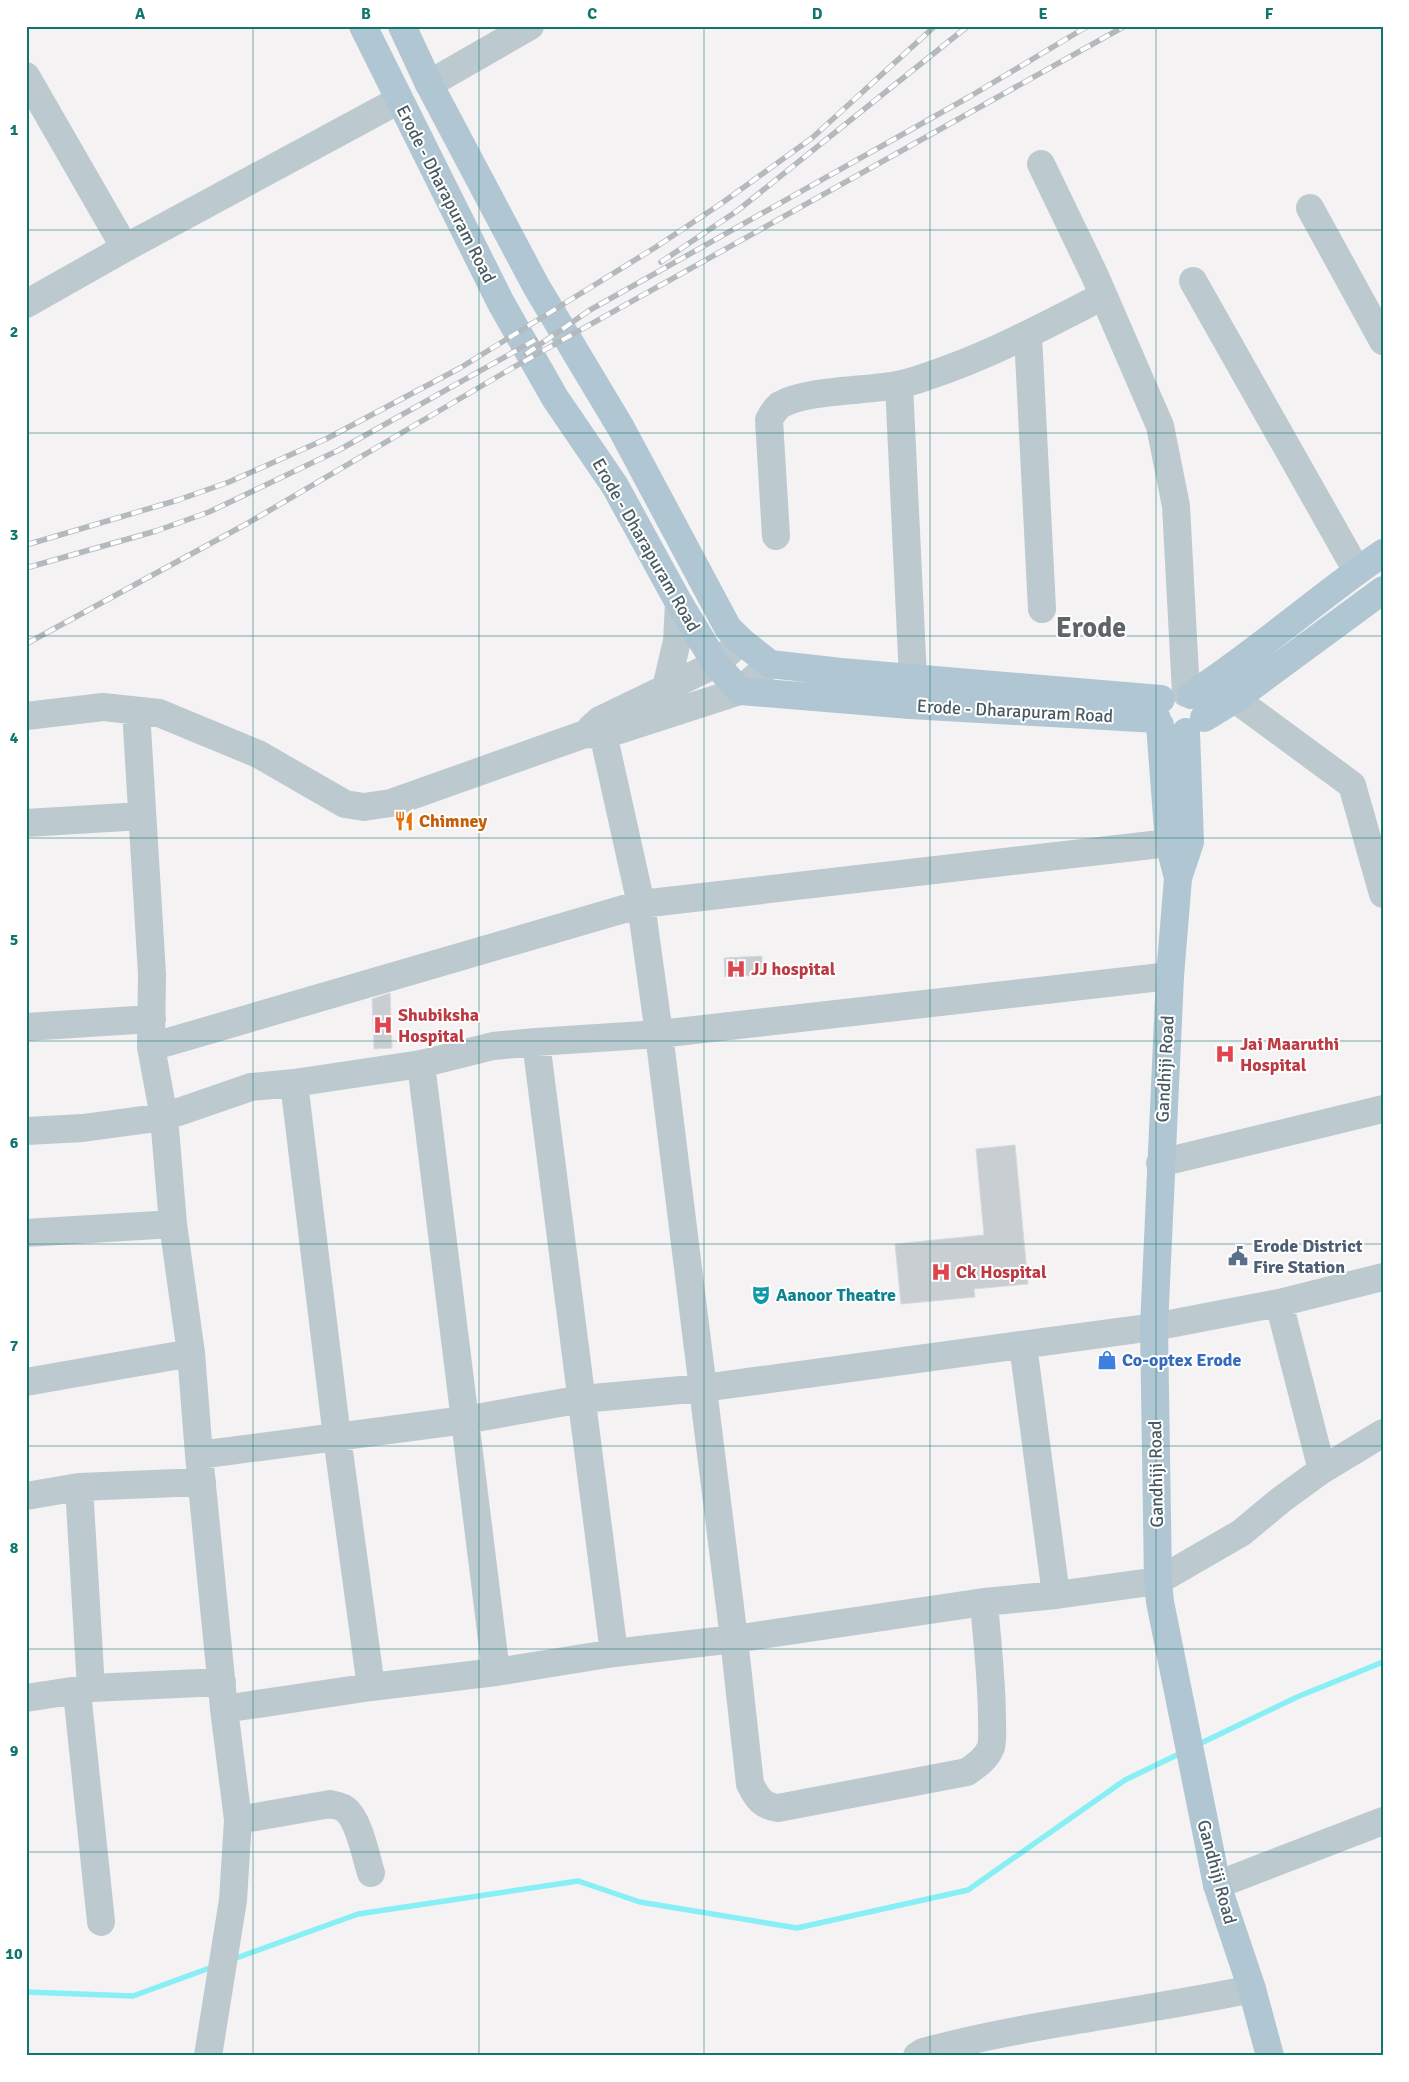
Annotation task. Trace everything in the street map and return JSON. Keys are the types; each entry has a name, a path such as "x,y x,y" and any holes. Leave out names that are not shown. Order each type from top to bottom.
{"main road":[{"name":"Erode - Dharapuram Road","path":"363,26 501,303 555,398 615,486 679,603 716,664 740,692 910,705 1178,712"},
{"name":"Erode - Dharapuram Road","path":"402,26 429,84 536,286 621,428 728,628 742,642 770,664 912,678 1178,712"},
{"path":"1178,712 1357,571 1383,554"},
{"path":"1178,712 1235,699 1383,590"},
{"name":"Gandhiji Road","path":"1178,712 1169,843 1178,878"},
{"name":"Gandhiji Road","path":"1178,712 1190,842 1178,878 1170,976 1160,1164 1154,1326 1159,1592 1217,1885 1252,1989 1270,2056"}],"street":[{"path":"429,84 530,26"},
{"path":"26,76 125,248"},
{"path":"26,304 125,248 399,100"},
{"path":"1041,164 1154,410 1170,470 1176,506 1178,712"},
{"path":"1310,208 1383,341"},
{"path":"1193,281 1357,571"},
{"path":"776,536 769,432 772,413 779,406 786,402 821,394 898,385 974,360 1028,335 1103,296"},
{"path":"1028,335 1042,609"},
{"path":"898,385 912,678"},
{"path":"666,688 677,641 679,603"},
{"path":"596,730 666,688 716,664 742,642"},
{"path":"26,716 103,707 159,713 258,754 345,804 364,807 391,803 596,730 740,692 770,664"},
{"path":"1235,699 1352,785 1383,894"},
{"path":"136,711 152,974 151,1047 164,1116 173,1224 191,1354 224,1709 238,1820 233,1900 210,2045"},
{"path":"596,730 641,904 659,1034 734,1639 750,1784 756,1797 764,1804 778,1808 967,1772 984,1758 991,1747 992,1708 984,1602"},
{"path":"26,823 142,816"},
{"path":"151,1047 641,904 1169,843"},
{"path":"26,1131 83,1128 164,1116 251,1087 294,1083 421,1064 493,1046 659,1034 1170,976"},
{"path":"26,1027 152,1019"},
{"path":"536,1042 614,1653"},
{"path":"421,1064 496,1672"},
{"path":"294,1083 337,1437 371,1687"},
{"path":"1160,1164 1383,1109"},
{"path":"26,1233 173,1224"},
{"path":"199,1455 465,1420 582,1399 702,1388 1154,1326 1279,1303 1383,1277"},
{"path":"1279,1303 1322,1470"},
{"path":"1023,1345 1056,1595"},
{"path":"26,1382 191,1354"},
{"path":"224,1709 371,1687 496,1672 614,1653 734,1639 984,1602 1056,1595 1159,1592 1241,1533 1282,1499 1322,1470 1383,1433"},
{"path":"26,1496 80,1487 202,1482"},
{"path":"80,1487 84,1690 101,1922"},
{"path":"26,1698 84,1690 222,1682"},
{"path":"238,1820 330,1804 337,1805 345,1809 355,1823 371,1873"},
{"path":"1217,1885 1383,1821"},
{"path":"918,2056 923,2052 973,2039 1202,2000 1252,1989"}],"building":[{"path":"762,956 762,975 725,977 724,958"},
{"path":"390,993 392,1048 374,1049 372,999"},
{"path":"1015,1145 1028,1284 974,1289 975,1297 901,1304 895,1244 984,1235 976,1149"}],"waterway":[{"path":"1195,1746 1297,1697 1383,1662"},
{"path":"231,1960 358,1914 578,1881 640,1902 797,1928 968,1890 1125,1780 1183,1752"},
{"path":"26,1992 133,1996 215,1966"}],"railway":[{"path":"26,545 178,500 229,482 326,439 460,368 656,247 722,203 812,138 935,26"},
{"path":"661,262 737,211 968,26"},
{"path":"526,354 590,310 969,97 1088,26"},
{"path":"26,644 248,523 507,371 1125,26"},
{"path":"26,568 156,531 209,512 339,450 535,340"}],"place":[{"name":"Chimney","path":"404,821"},
{"name":"JJ hospital","path":"736,969"},
{"name":"Shubiksha Hospital","path":"383,1025"},
{"name":"Jai Maaruthi Hospital","path":"1225,1054"},
{"name":"Erode District Fire Station","path":"1238,1256"},
{"name":"Ck Hospital","path":"941,1272"},
{"name":"Aanoor Theatre","path":"761,1295"},
{"name":"Co-optex Erode","path":"1107,1360"}],"district":[{"name":"Erode","path":"1091,628"}]}
